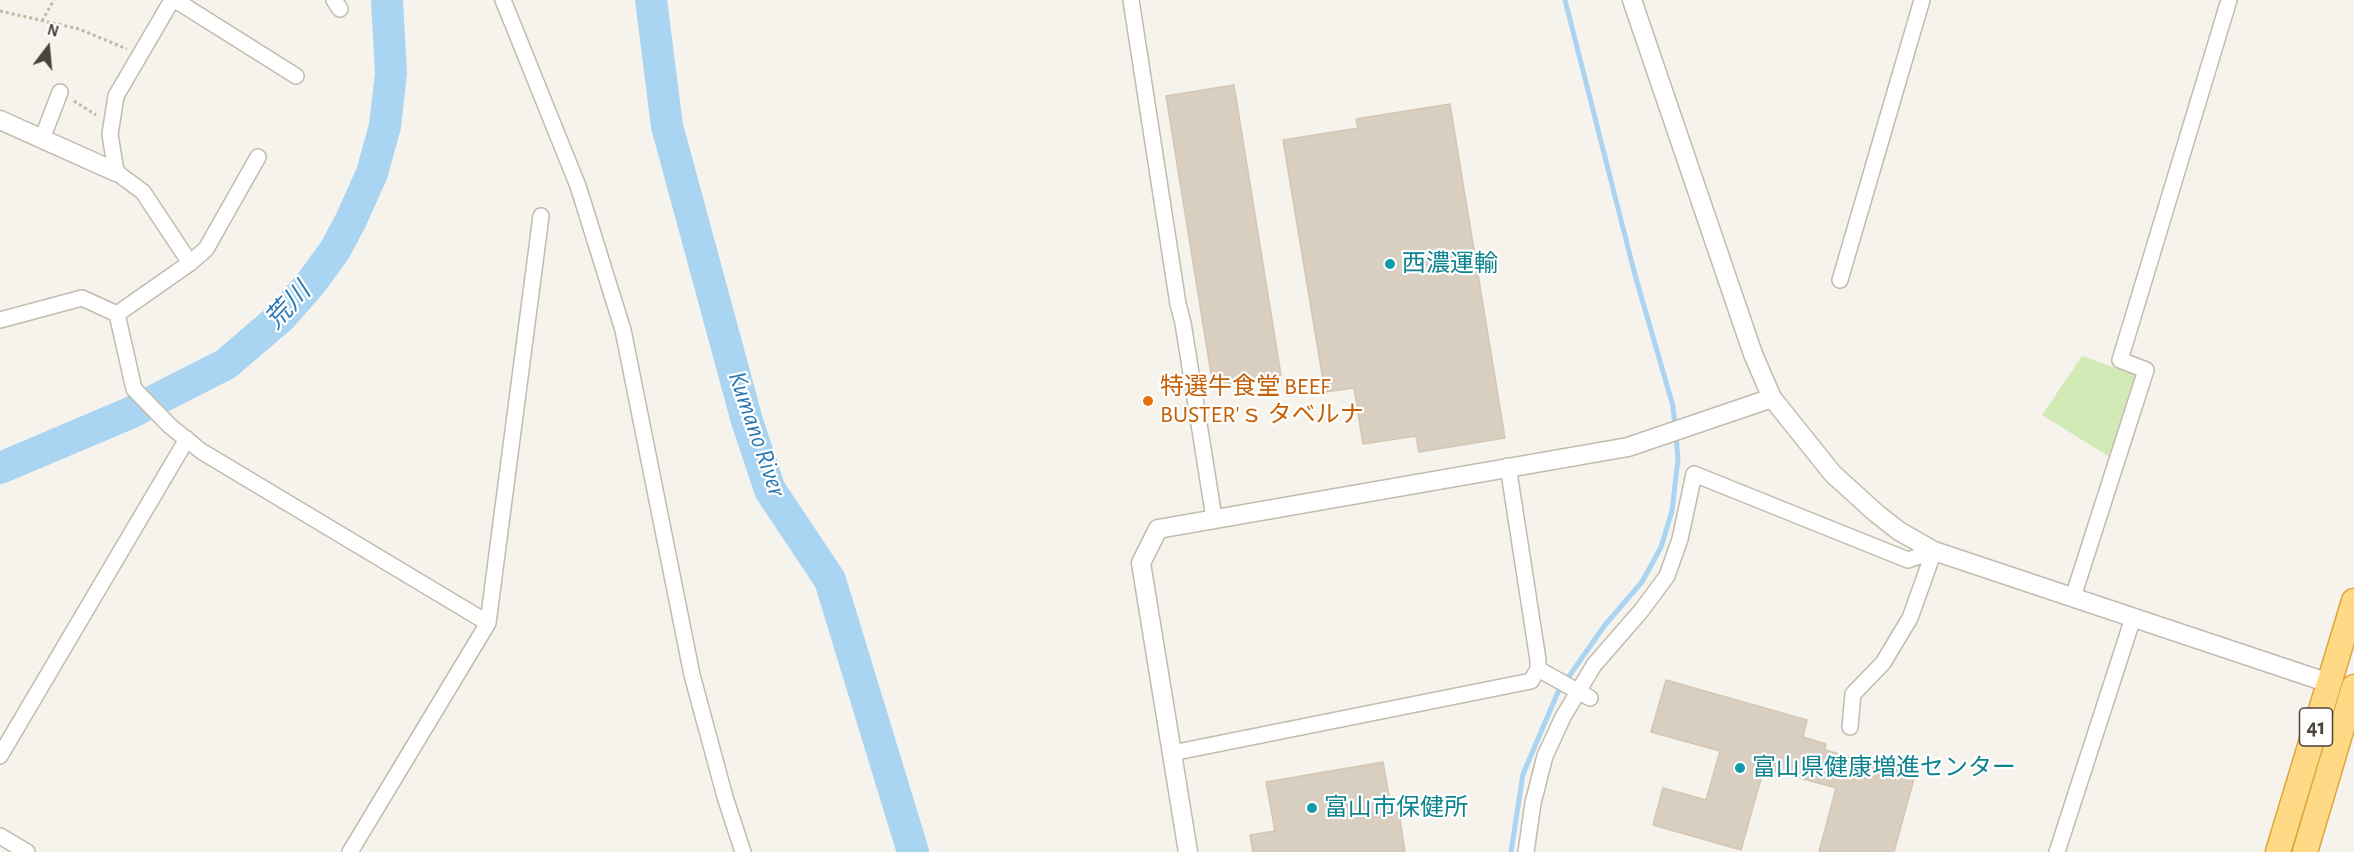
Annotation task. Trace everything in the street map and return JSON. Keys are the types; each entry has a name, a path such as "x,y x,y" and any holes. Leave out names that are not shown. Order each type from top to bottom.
{"highway":[{"name":"41","path":"2278,852 2354,601"},
{"name":"41","path":"2305,852 2354,689"}],"street":[{"path":"116,172 110,134 116,96 173,0 296,76"},
{"path":"503,0 578,186 623,330 692,675 725,797 743,852"},
{"path":"1131,0 1214,518"},
{"path":"1632,0 1753,354 1772,398 1833,474 1899,531 1934,551 2329,683 2354,689"},
{"path":"1840,280 1922,0"},
{"path":"2073,597 2146,370 2120,360 2229,0"},
{"path":"42,139 60,92"},
{"path":"0,120 116,172 143,192 190,262"},
{"path":"117,314 206,249 258,157"},
{"path":"350,852 488,623 541,216"},
{"path":"0,320 82,298 117,314"},
{"path":"117,314 134,389 170,426 201,451 488,623"},
{"path":"1188,852 1141,563 1158,529 1508,466 1628,447 1772,398"},
{"path":"0,756 187,439"},
{"path":"1172,753 1531,681 1538,669 1508,466"},
{"path":"1526,852 1533,803 1545,756 1563,717 1584,695 1594,665 1641,611 1667,576 1680,539 1694,474 1908,560 1934,551"},
{"path":"1850,727 1853,694 1883,663 1910,618 1934,551"},
{"path":"2057,852 2133,618"},
{"path":"1538,669 1584,695"},
{"path":"0,836 27,852"}],"path":[{"path":"42,21 54,0"},
{"path":"0,11 79,29 140,55"},
{"path":"60,92 111,124"}],"green space":[{"path":"2082,356 2139,376 2111,458 2042,415"}],"building":[{"path":"1234,85 1281,375 1213,386 1166,96"},
{"name":"西濃運輸","path":"1450,104 1505,438 1419,452 1416,436 1363,444 1354,388 1325,392 1283,140 1358,128 1356,119"},
{"name":"富山県健康増進センター","path":"1666,680 1807,720 1803,737 1826,744 1825,750 1915,775 1894,852 1819,852 1836,788 1764,768 1741,850 1653,825 1663,788 1706,800 1720,751 1651,732"},
{"name":"富山市保健所","path":"1383,762 1392,813 1399,812 1405,852 1253,852 1250,835 1275,831 1266,782"}],"waterway":[{"name":"荒川","path":"0,468 130,413 226,364 282,316 311,283 335,250 351,220 372,173 385,126 391,73 387,0"},
{"name":"Kumano River","path":"651,0 667,126 747,421 770,490 830,580 913,852"},
{"path":"1565,0 1635,275 1673,406 1675,426"},
{"path":"1511,852 1523,774 1558,692 1605,625 1642,582 1661,547 1672,511 1678,459 1676,435"}],"place":[{"name":"西濃運輸","path":"1390,264"},
{"name":"特選牛食堂 BEEF BUSTER'ｓ タベルナ","path":"1148,401"},
{"name":"富山県健康増進センター","path":"1740,768"},
{"name":"富山市保健所","path":"1312,808"}]}
